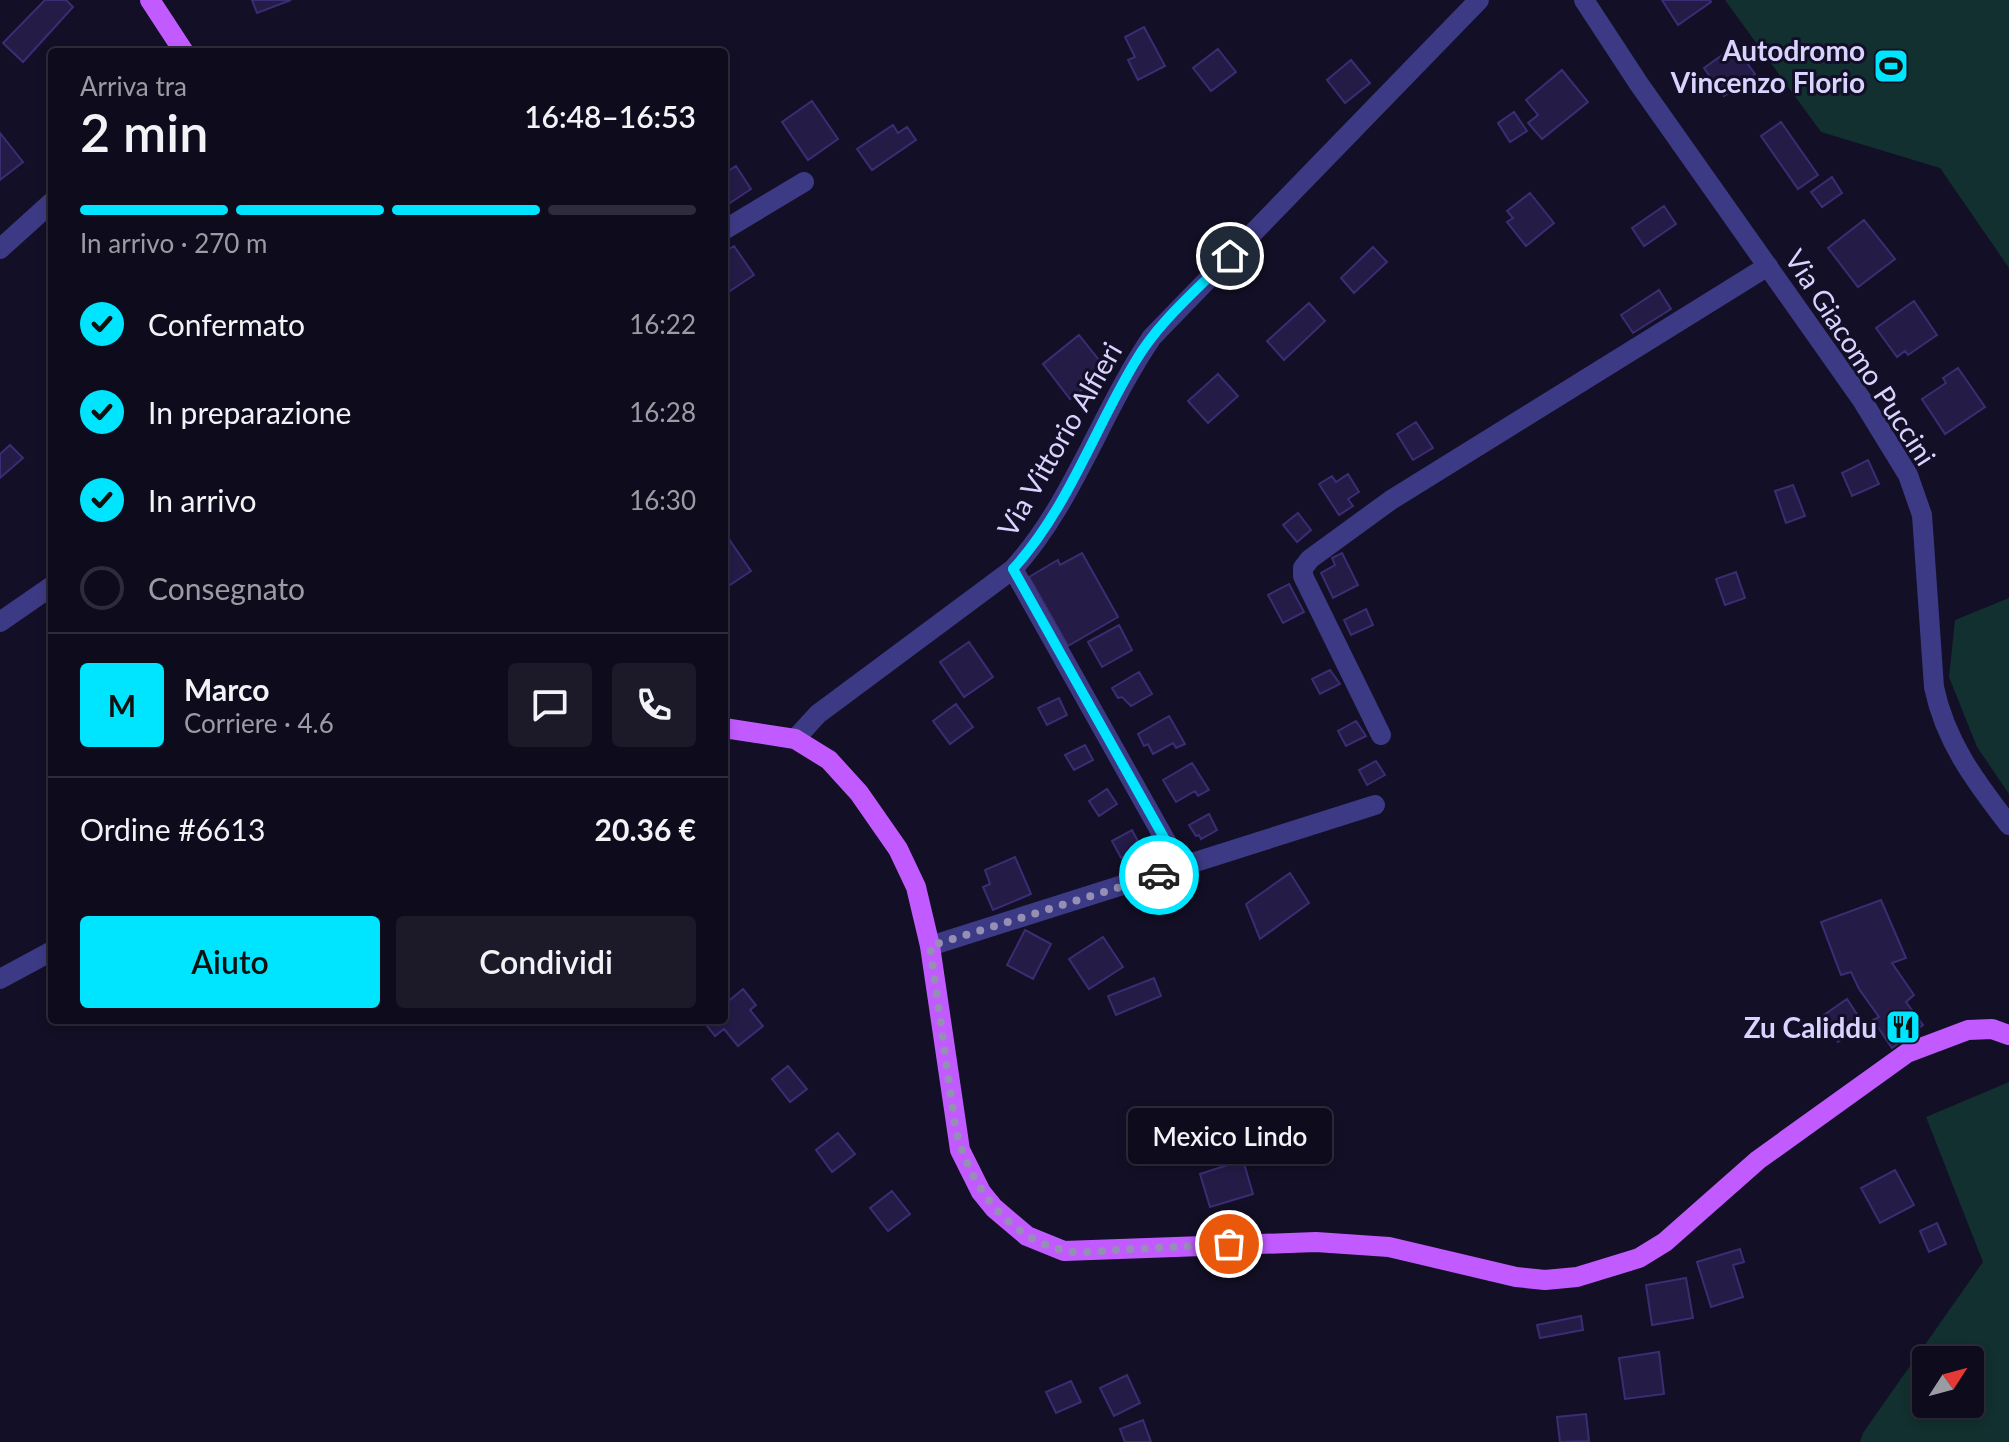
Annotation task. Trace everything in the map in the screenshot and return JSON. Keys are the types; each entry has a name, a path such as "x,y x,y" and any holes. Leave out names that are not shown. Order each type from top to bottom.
{"main road":[{"path":"150,0 181,48"},
{"path":"728,729 795,739 829,760 859,793 898,849 916,887 930,946 960,1150 981,1192 994,1208 1027,1236 1064,1251 1316,1242 1389,1247 1516,1277 1545,1280 1577,1277 1639,1258 1665,1242 1749,1166 1907,1053 1968,1030 1992,1029 2009,1035"}],"street":[{"name":"Via Vittorio Alfieri","path":"795,739 818,714 1013,569 1031,550 1135,362 1152,337 1479,0"},
{"name":"Via Giacomo Puccini","path":"1584,0 1639,84 1862,400 1908,475 1922,515 1934,687 1939,711 1959,757 2009,825"},
{"path":"728,228 804,182"},
{"path":"0,249 48,206"},
{"path":"1381,735 1303,576 1303,568 1310,559 1391,500 1768,266"},
{"path":"1013,569 1181,868"},
{"path":"0,622 48,589"},
{"path":"930,946 1375,805"},
{"path":"0,979 48,953"}],"green space":[{"name":"Autodromo Vincenzo Florio","path":"1725,0 2009,0 2009,268 1940,168 1821,132"},
{"path":"2009,598 2009,794 1977,747 1949,677 1955,620"},
{"path":"2009,1082 2009,1442 1860,1442 1863,1433 1912,1363 1912,1418 1984,1418 1984,1346 1924,1346 1983,1262 1926,1117"}],"building":[{"path":"45,0 66,0 73,7 23,62 3,43"},
{"path":"252,0 291,0 257,13"},
{"path":"1662,0 1710,0 1711,2 1678,25"},
{"path":"1144,27 1165,66 1138,80 1128,60 1135,57 1125,37"},
{"path":"1735,46 1755,74 1724,96 1704,68"},
{"path":"1218,49 1236,72 1211,91 1193,68"},
{"path":"1351,60 1370,83 1345,103 1327,80"},
{"path":"1562,70 1588,102 1542,139 1528,123 1538,115 1526,100"},
{"path":"812,101 838,139 808,160 782,122"},
{"path":"1514,112 1527,131 1510,142 1498,123"},
{"path":"1781,122 1818,175 1798,189 1761,136"},
{"path":"893,125 898,133 907,127 916,140 872,170 857,149"},
{"path":"0,133 23,162 0,180"},
{"path":"736,166 751,189 728,204 728,171"},
{"path":"1832,177 1842,193 1822,207 1811,192"},
{"path":"1530,193 1554,223 1526,246 1507,222 1513,218 1507,211"},
{"path":"1664,206 1676,224 1644,246 1632,228"},
{"path":"1864,220 1895,259 1858,287 1828,248"},
{"path":"734,246 754,275 728,292 728,250"},
{"path":"1373,247 1387,262 1354,293 1341,278"},
{"path":"1659,290 1671,309 1633,333 1621,315"},
{"path":"1914,301 1937,335 1908,355 1905,351 1897,357 1876,328"},
{"path":"1309,303 1325,321 1284,360 1267,341"},
{"path":"1079,335 1107,370 1070,399 1043,364"},
{"path":"1958,368 1985,407 1945,434 1922,399 1946,383 1943,378"},
{"path":"1218,374 1238,396 1208,423 1188,401"},
{"path":"1416,422 1433,448 1413,460 1397,434"},
{"path":"10,445 23,458 0,478 0,454"},
{"path":"1868,460 1879,484 1852,496 1842,473"},
{"path":"1348,474 1359,492 1348,499 1353,506 1339,515 1319,484 1332,476 1336,482"},
{"path":"1793,485 1805,516 1786,523 1775,491"},
{"path":"1298,513 1311,530 1297,542 1283,525"},
{"path":"728,538 751,571 728,586"},
{"path":"1082,553 1118,617 1068,646 1029,577 1058,560 1060,565"},
{"path":"1342,553 1358,585 1333,598 1321,573 1335,565 1332,558"},
{"path":"1736,572 1745,598 1725,605 1716,579"},
{"path":"1289,584 1304,612 1283,623 1268,595"},
{"path":"1366,609 1373,625 1351,635 1344,620"},
{"path":"1119,625 1132,650 1102,667 1088,642"},
{"path":"969,642 993,677 964,697 940,662"},
{"path":"1330,670 1340,684 1320,694 1312,679"},
{"path":"1139,672 1152,694 1131,706 1122,697 1118,698 1112,688"},
{"path":"1059,698 1067,715 1047,725 1038,708"},
{"path":"956,704 973,727 950,744 933,721"},
{"path":"1169,716 1185,744 1176,748 1173,743 1153,754 1138,734"},
{"path":"1356,721 1366,736 1346,746 1338,731"},
{"path":"1085,745 1093,760 1074,770 1065,755"},
{"path":"1376,761 1385,775 1367,785 1359,770"},
{"path":"1192,763 1209,790 1198,796 1195,791 1176,802 1163,780"},
{"path":"1107,789 1117,804 1099,816 1089,801"},
{"path":"1209,814 1217,830 1201,839 1189,825"},
{"path":"1132,830 1141,847 1121,858 1112,841"},
{"path":"1015,857 1031,894 993,910 983,887 990,884 985,870"},
{"path":"1290,873 1309,903 1260,939 1246,904"},
{"path":"1881,900 1906,958 1892,963 1914,995 1906,1002 1923,1025 1892,1048 1873,1020 1879,1017 1851,972 1841,975 1821,922"},
{"path":"1025,930 1051,944 1033,979 1007,965"},
{"path":"1103,937 1123,967 1089,989 1069,959"},
{"path":"1154,978 1161,996 1116,1015 1108,996"},
{"path":"743,989 756,1005 750,1010 763,1026 738,1046 724,1029 715,1036 705,1024 728,1024 728,1002"},
{"path":"1847,999 1864,1025 1838,1042 1821,1017"},
{"path":"788,1066 807,1089 790,1102 772,1079"},
{"path":"838,1133 855,1154 832,1172 816,1150"},
{"path":"1243,1160 1253,1194 1210,1207 1200,1174"},
{"path":"1895,1170 1914,1205 1880,1223 1861,1188"},
{"path":"892,1191 910,1214 888,1231 870,1208"},
{"path":"1937,1223 1946,1244 1929,1252 1920,1231"},
{"path":"1740,1249 1744,1262 1733,1265 1743,1297 1711,1307 1697,1262"},
{"path":"1686,1278 1693,1318 1652,1325 1646,1285"},
{"path":"1581,1316 1583,1330 1540,1338 1537,1325"},
{"path":"1659,1352 1664,1394 1625,1399 1619,1358"},
{"path":"1127,1375 1140,1403 1114,1416 1100,1388"},
{"path":"1071,1381 1081,1402 1056,1413 1046,1392"},
{"path":"1586,1414 1589,1441 1560,1442 1557,1417"},
{"path":"1143,1420 1151,1442 1125,1442 1120,1429"}],"way so far":[{"path":"1159,875 930,946 955,1125 960,1150 981,1192 994,1208 1027,1236 1064,1251 1229,1244"}],"place":[{"name":"Autodromo Vincenzo Florio","path":"1891,66"},
{"name":"Zu Caliddu","path":"1903,1027"},
{"name":"Mexico Lindo","path":"1229,1244"}],"route":[{"path":"1159,875 1181,868 1013,569 1031,550 1051,517 1135,362 1152,337 1230,256"}]}
